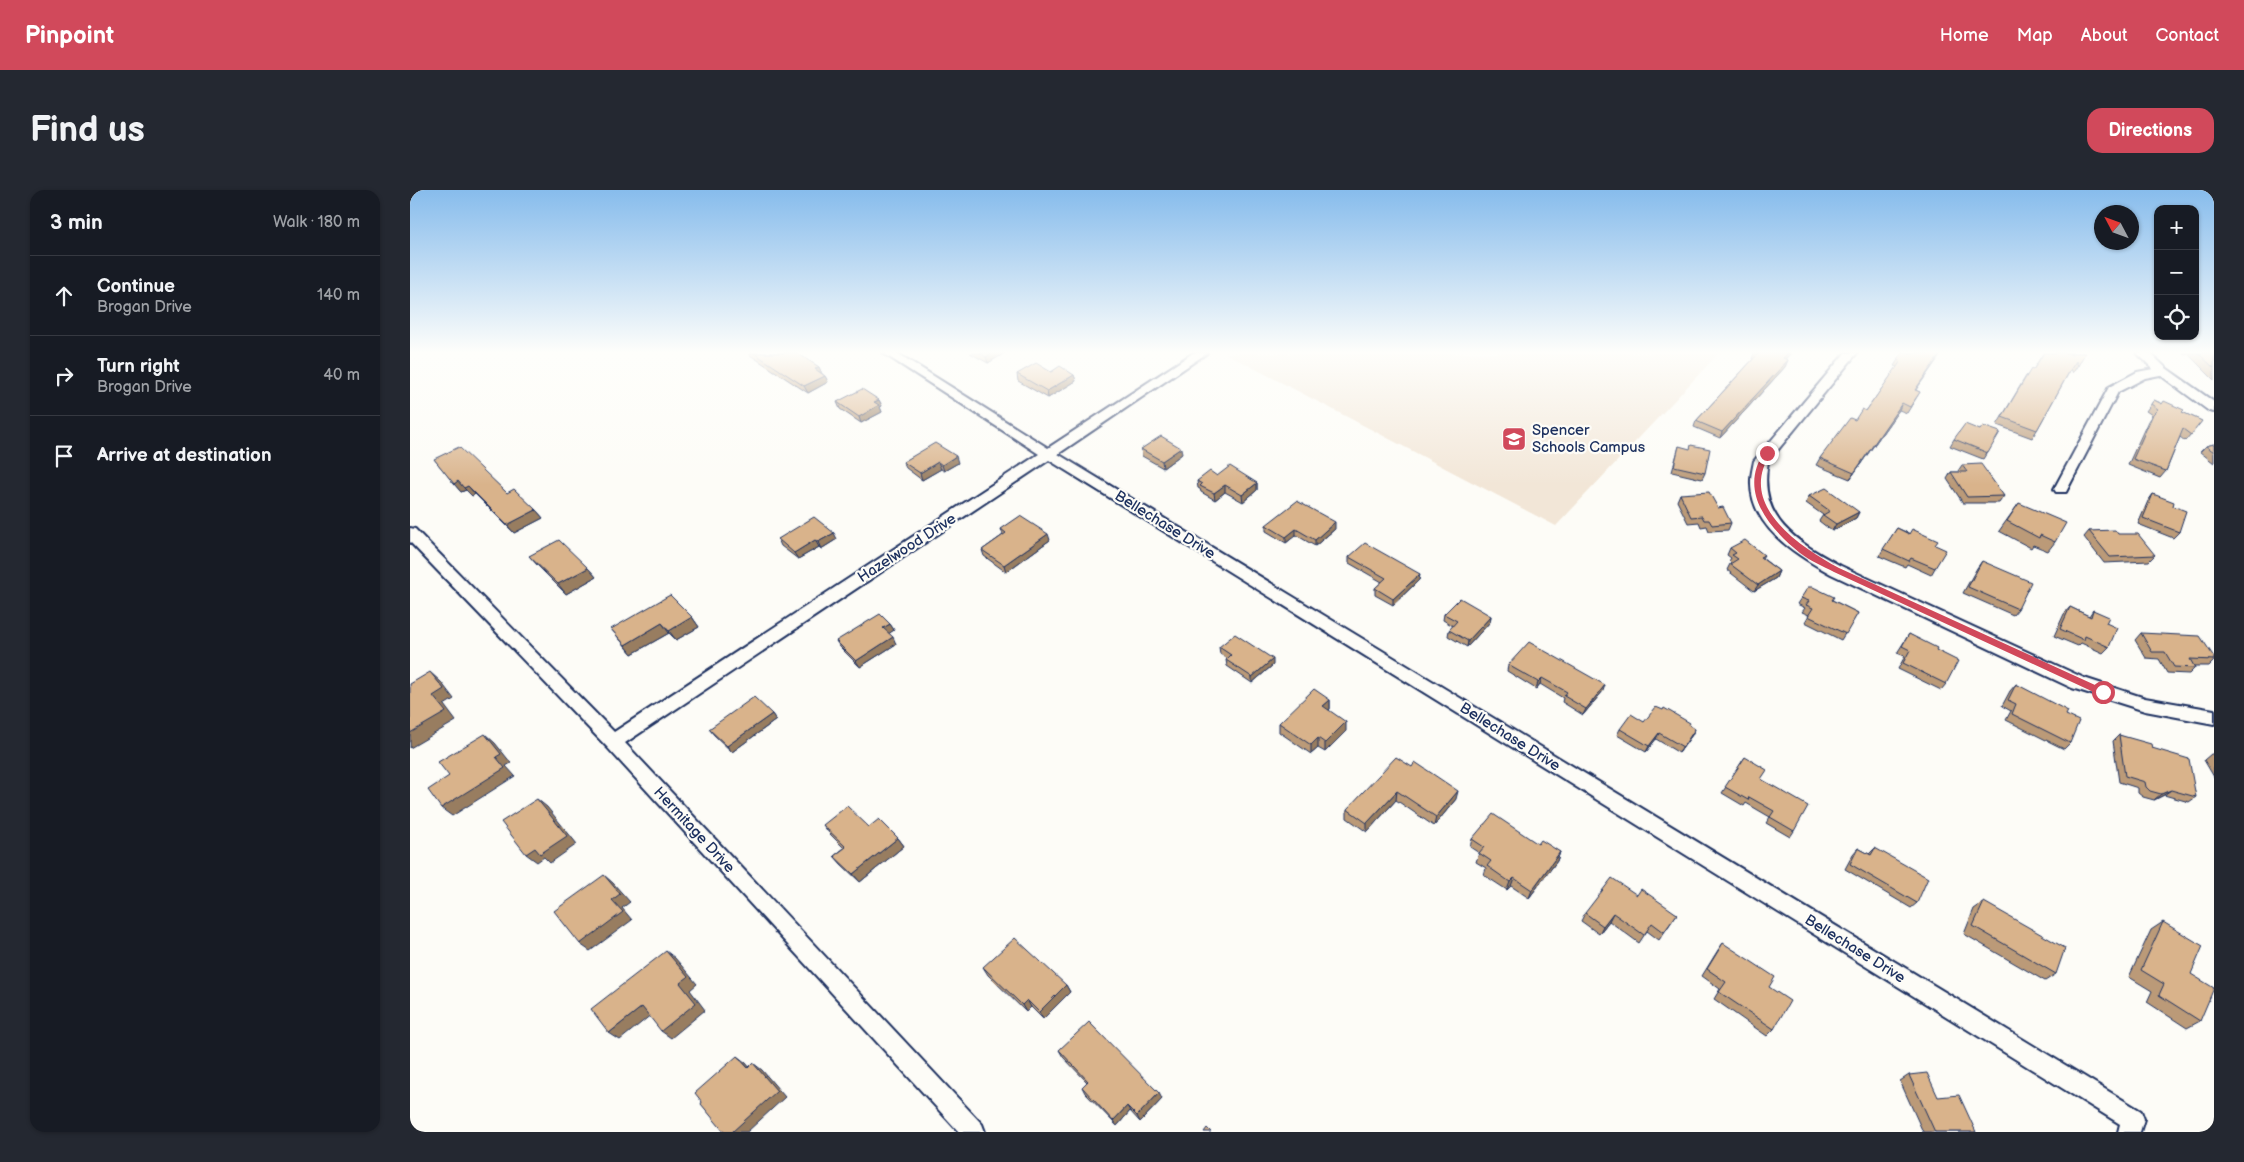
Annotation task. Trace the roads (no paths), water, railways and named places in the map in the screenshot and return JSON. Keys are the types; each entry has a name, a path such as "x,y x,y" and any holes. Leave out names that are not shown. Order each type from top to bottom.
{"street":[{"name":"Bellechase Drive","path":"959,397 2131,1126"},
{"name":"Hazelwood Drive","path":"612,742 1135,397"},
{"path":"1814,397 1761,461 1757,482 1762,504 1773,523 1804,552 1836,570 2078,683 2148,706 2214,717"},
{"path":"2060,489 2109,397"},
{"path":"2198,397 2214,408"},
{"name":"Hermitage Drive","path":"410,533 612,742 974,1132"}],"place":[{"name":"Spencer Schools Campus","path":"1514,439"}]}
